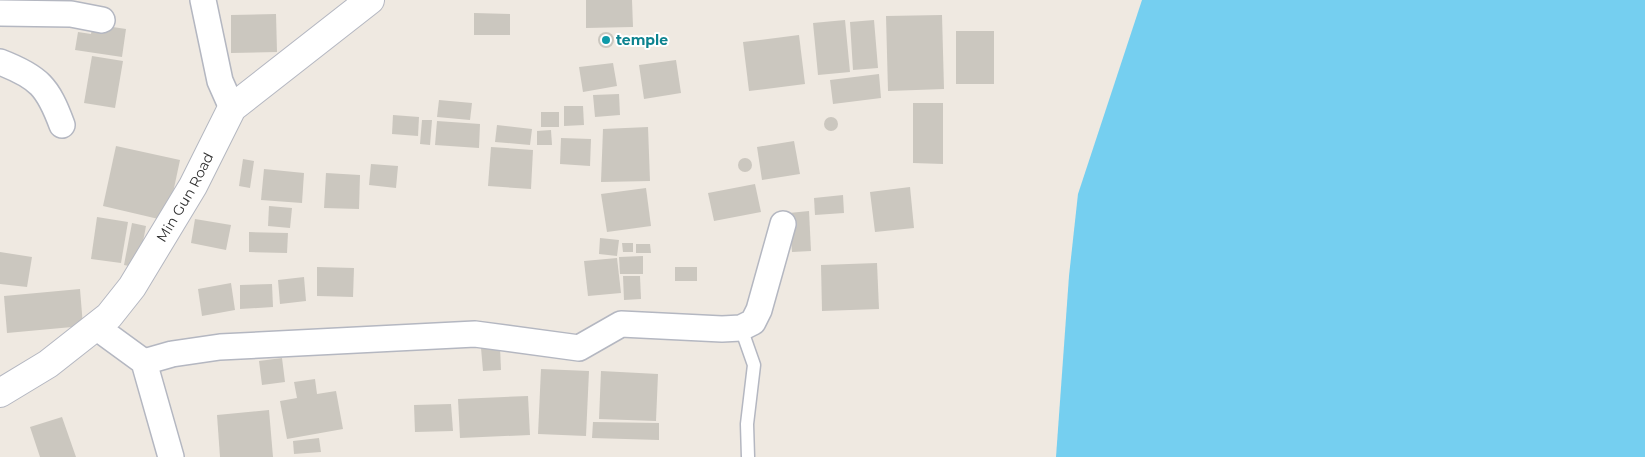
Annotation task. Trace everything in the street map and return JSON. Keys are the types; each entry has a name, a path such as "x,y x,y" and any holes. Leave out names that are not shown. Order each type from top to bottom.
{"street":[{"path":"203,0 220,81 232,108"},
{"name":"Min Gun Road","path":"0,393 48,364 109,316 132,287 193,186 232,108 370,0"},
{"path":"0,13 71,14 102,20"},
{"path":"0,62 24,71 39,83 52,97 62,125"},
{"path":"144,362 172,354 220,347 474,334 579,348 621,324 722,330 740,328 753,322 759,310 783,224"},
{"path":"96,327 144,362 172,457"}],"lane":[{"path":"740,328 754,365 747,424 748,457"}],"water":[{"path":"1142,0 1645,0 1645,457 1056,457 1069,276 1078,194"}],"building":[{"path":"586,0 632,0 633,27 586,28"},
{"path":"474,13 510,14 510,35 474,35"},
{"path":"276,14 277,52 231,53 231,15"},
{"path":"942,15 944,89 888,91 886,16"},
{"path":"845,20 850,72 818,75 813,23"},
{"path":"874,20 878,68 853,70 850,22"},
{"path":"93,24 126,29 122,57 75,50 78,32 91,34"},
{"path":"956,31 994,31 994,84 956,84"},
{"name":"temple","path":"606,32 614,40 606,48 598,40"},
{"path":"799,35 805,84 749,91 743,42"},
{"path":"92,56 123,61 115,108 84,103"},
{"path":"676,60 681,93 644,99 639,65"},
{"path":"613,63 617,86 583,92 579,67"},
{"path":"879,74 881,98 833,104 830,80"},
{"path":"619,94 620,115 595,117 593,95"},
{"path":"439,100 472,103 470,120 437,117"},
{"path":"913,103 943,103 943,164 913,163"},
{"path":"564,106 583,106 584,125 564,126"},
{"path":"541,112 559,112 559,127 541,127"},
{"path":"393,115 419,117 418,136 392,134"},
{"path":"831,117 836,119 838,124 836,129 831,131 826,129 824,124 826,119"},
{"path":"422,120 432,120 430,145 420,144"},
{"path":"437,121 480,124 479,148 435,145"},
{"path":"497,125 532,129 530,145 495,142"},
{"path":"648,127 650,181 601,182 603,129"},
{"path":"551,130 552,145 537,145 537,131"},
{"path":"561,138 591,139 590,166 560,164"},
{"path":"794,141 800,174 762,180 757,147"},
{"path":"116,146 180,160 167,221 103,206"},
{"path":"491,147 533,150 531,189 488,186"},
{"path":"745,158 750,160 752,165 750,170 745,172 740,170 738,165 740,160"},
{"path":"243,159 254,161 250,188 239,186"},
{"path":"371,164 398,166 396,188 369,185"},
{"path":"264,169 304,173 302,203 261,200"},
{"path":"326,173 360,175 359,209 324,208"},
{"path":"755,184 761,212 714,221 708,193"},
{"path":"910,187 914,228 875,232 870,192"},
{"path":"646,188 651,226 607,232 601,194"},
{"path":"843,195 844,213 815,215 814,198"},
{"path":"269,206 292,208 290,228 268,226"},
{"path":"809,211 811,251 792,252 789,213"},
{"path":"97,217 128,222 121,263 91,259"},
{"path":"195,219 231,225 226,250 191,243"},
{"path":"132,223 146,226 138,268 124,265"},
{"path":"249,232 288,233 287,253 249,252"},
{"path":"600,238 619,240 617,256 599,254"},
{"path":"622,243 633,243 633,252 623,252"},
{"path":"636,244 650,244 651,253 636,253"},
{"path":"0,252 32,257 27,287 0,284"},
{"path":"643,256 643,274 620,274 619,257"},
{"path":"617,258 621,293 588,296 584,261"},
{"path":"877,263 879,309 822,311 821,265"},
{"path":"317,267 354,268 353,297 317,296"},
{"path":"675,267 697,267 697,281 675,281"},
{"path":"623,276 640,276 641,299 624,300"},
{"path":"304,277 306,301 280,304 278,280"},
{"path":"231,283 235,310 202,316 198,289"},
{"path":"272,284 273,307 240,309 240,285"},
{"path":"80,289 83,326 7,333 4,296"},
{"path":"500,347 501,370 483,371 481,348"},
{"path":"282,358 285,382 262,385 259,361"},
{"path":"541,369 589,371 586,436 538,434"},
{"path":"601,371 658,374 656,421 599,419"},
{"path":"315,379 317,394 336,391 343,429 287,439 280,401 297,398 294,382"},
{"path":"528,396 530,435 460,438 458,399"},
{"path":"451,404 453,431 415,432 414,405"},
{"path":"269,410 273,457 220,457 217,415"},
{"path":"62,417 76,457 40,457 30,427"},
{"path":"593,422 659,423 659,440 592,438"},
{"path":"319,438 321,452 294,454 293,441"}],"place":[{"name":"temple","path":"606,40"}]}
